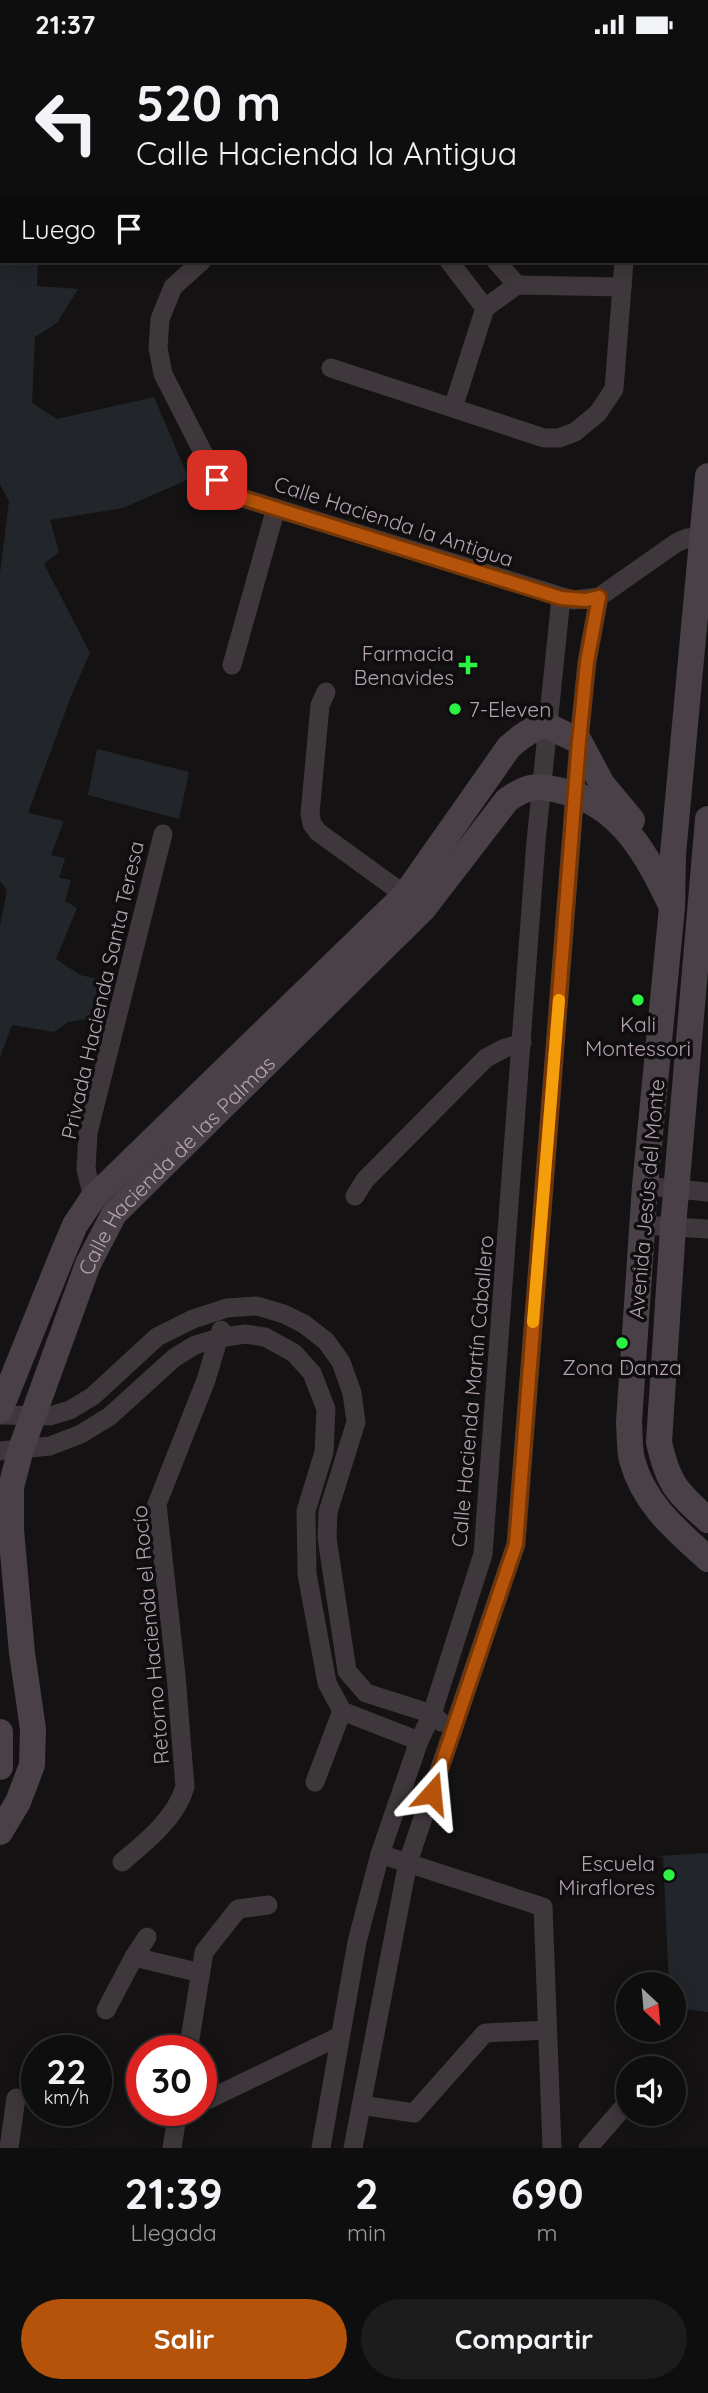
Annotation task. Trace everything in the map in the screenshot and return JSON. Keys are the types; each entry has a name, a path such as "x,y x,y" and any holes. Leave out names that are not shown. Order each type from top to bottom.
{"main road":[{"name":"Avenida Jesús del Monte","path":"708,476 700,651 673,854 672,907 645,1186 629,1422 632,1459 643,1491 661,1515 708,1559"},
{"name":"Calle Hacienda de las Palmas","path":"414,902 509,747 538,726 548,726"},
{"path":"548,726 579,741 602,784 645,836 673,854"},
{"path":"542,786 576,794 613,817 626,829 652,865 672,907"},
{"name":"Calle Hacienda de las Palmas","path":"0,1410 75,1225 93,1198 224,1088 414,902 507,800 520,791 542,786"},
{"name":"Avenida Jesús del Monte","path":"708,819 673,1227 659,1442 665,1468 677,1492 708,1520"},
{"name":"Calle Hacienda de las Palmas","path":"0,1832 18,1803 32,1765 33,1729 22,1653 11,1530 10,1450 32,1416 88,1264 114,1214 224,1088"},
{"path":"0,1732 0,1767"}],"street":[{"name":"Calle Hacienda la Antigua","path":"200,263 173,287 160,319 158,348 163,375 217,480 236,496 561,598 586,600 599,597"},
{"path":"451,263 485,308"},
{"path":"498,263 517,285"},
{"path":"331,368 544,438 559,438 575,432 597,413 614,389 624,263"},
{"path":"453,408 485,308 517,285 622,287"},
{"path":"232,665 275,508"},
{"path":"353,2148 408,1862 516,1544 579,741 587,662 599,597 676,543 687,538 704,537"},
{"name":"Calle Hacienda Martín Caballero","path":"321,2148 357,1942 380,1854 419,1741 432,1714 483,1554 542,786 561,598"},
{"path":"556,659 572,656 587,662"},
{"path":"326,692 320,705 310,814 312,824 318,832 414,902"},
{"name":"Privada Hacienda Santa Teresa","path":"93,1198 86,1169 88,1133 163,834"},
{"path":"355,1196 365,1180 486,1058 522,1043"},
{"path":"645,1186 708,1192"},
{"path":"642,1225 708,1229"},
{"path":"0,1415 50,1416 70,1410 101,1389 157,1337 193,1319 227,1308 257,1306 284,1314 304,1324 326,1341 341,1362 352,1393 356,1422 328,1512 327,1538 347,1671 366,1693 432,1714 446,1725 432,1793"},
{"name":"Retorno Hacienda el Rocío","path":"122,1862 165,1821 178,1803 184,1787 176,1675 158,1504 206,1380 227,1308"},
{"path":"10,1450 50,1446 81,1434 110,1416 174,1358 195,1345 245,1334 265,1337 294,1353 312,1373 326,1409 324,1452 306,1510 307,1574 327,1683 342,1711 419,1741"},
{"path":"174,1358 206,1380"},
{"path":"101,1389 127,1400"},
{"path":"101,1389 110,1416"},
{"path":"314,1782 342,1711"},
{"path":"380,1854 543,1907 552,2148"},
{"path":"191,2035 204,1952 238,1909 268,1905"},
{"path":"106,2010 147,1937"},
{"path":"134,1957 201,1973"},
{"path":"361,2105 414,2113 485,2033 547,2030"},
{"path":"217,2095 340,2036"},
{"path":"9,2148 16,2098"},
{"path":"588,2148 616,2116"},
{"path":"172,2148 178,2126"}],"shaded area":[{"path":"0,263 38,263 37,286 78,289 57,323 35,337 32,403 57,419 154,397 189,479 123,508 50,520 59,552 44,564 90,653 71,696 28,813 64,821 51,855 65,858 59,878 71,880 65,901 77,908 56,959 80,975 102,980 89,1019 68,1022 54,1032 12,1025 0,1057 0,926 7,890 0,881 0,574 9,501 0,484"},
{"path":"97,749 189,772 179,819 88,795"},
{"path":"708,1853 708,2012 686,2009 686,1972 668,1972 663,1857 656,1856"}],"slow traffic":[{"path":"533,1322 559,1000"}],"place":[{"name":"Farmacia Benavides","path":"468,665"},
{"name":"7-Eleven","path":"455,709"},
{"name":"Kali Montessori","path":"638,1000"},
{"name":"Zona Danza","path":"622,1343"},
{"name":"Escuela Miraflores","path":"669,1875"}],"route":[{"path":"217,480 236,496 561,598 586,600 599,597 587,662 579,741 516,1544 432,1793"}]}
